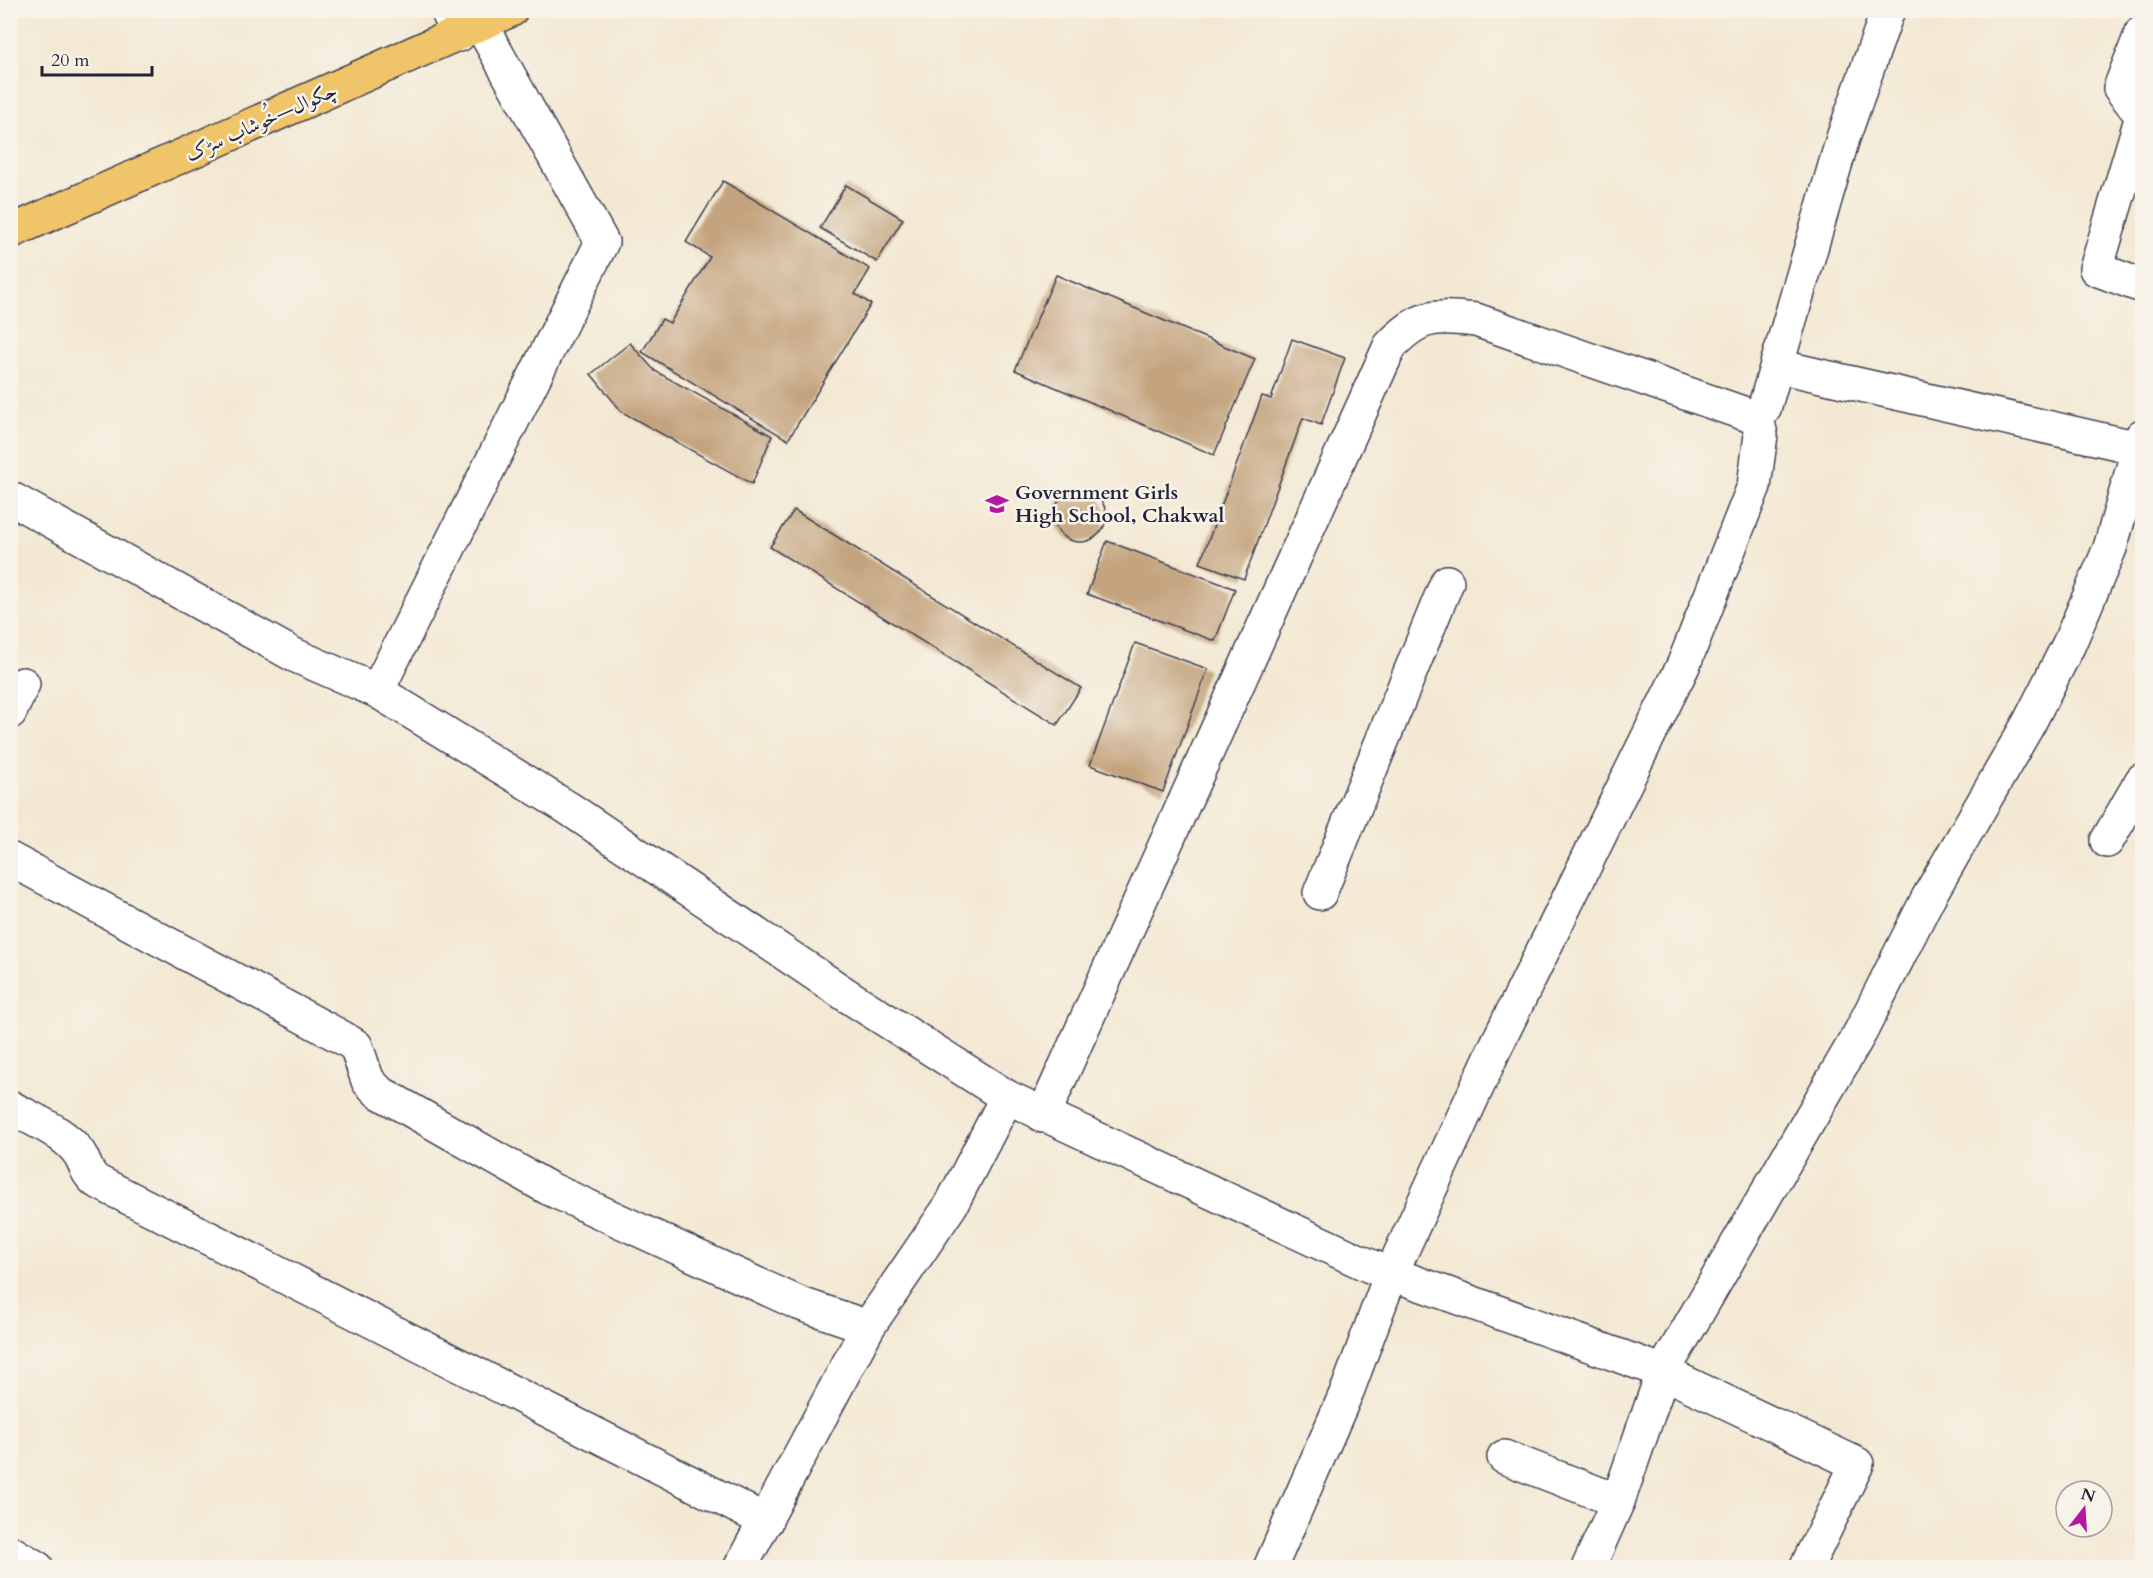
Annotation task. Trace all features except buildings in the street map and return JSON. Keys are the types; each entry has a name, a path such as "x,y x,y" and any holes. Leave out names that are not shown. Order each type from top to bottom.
{"highway":[{"name":"چکوال—خُوشاب سڑک","path":"10,232 462,23 512,10"}],"street":[{"path":"1757,418 1764,409 1843,138 1888,10"},
{"path":"377,691 602,242 462,23"},
{"path":"2142,32 2120,88 2142,116 2096,269 2142,286"},
{"path":"1043,1116 1390,346 1409,326 1437,317 1476,320 1757,418"},
{"path":"1588,1568 1618,1501 1663,1372 1861,1031 1928,898 2028,723 2069,644 2135,489 2141,442 1777,366"},
{"path":"1270,1568 1348,1389 1391,1274 1496,1046 1683,666 1754,486 1761,435 1757,418"},
{"path":"10,498 294,655 377,691 568,808 848,996 1007,1097 1043,1116 1391,1274 1663,1372 1857,1464 1806,1568"},
{"path":"1320,892 1447,582"},
{"path":"2107,841 2142,780"},
{"path":"10,859 344,1038 356,1046 368,1081 379,1092 538,1183 798,1303 868,1327"},
{"path":"740,1568 868,1327 951,1205 1007,1097"},
{"path":"10,1107 64,1139 79,1153 87,1174 96,1181 766,1521"},
{"path":"1504,1457 1618,1501"},
{"path":"10,1552 38,1568"}],"place":[{"name":"Government Girls High School, Chakwal","path":"997,504"}]}
